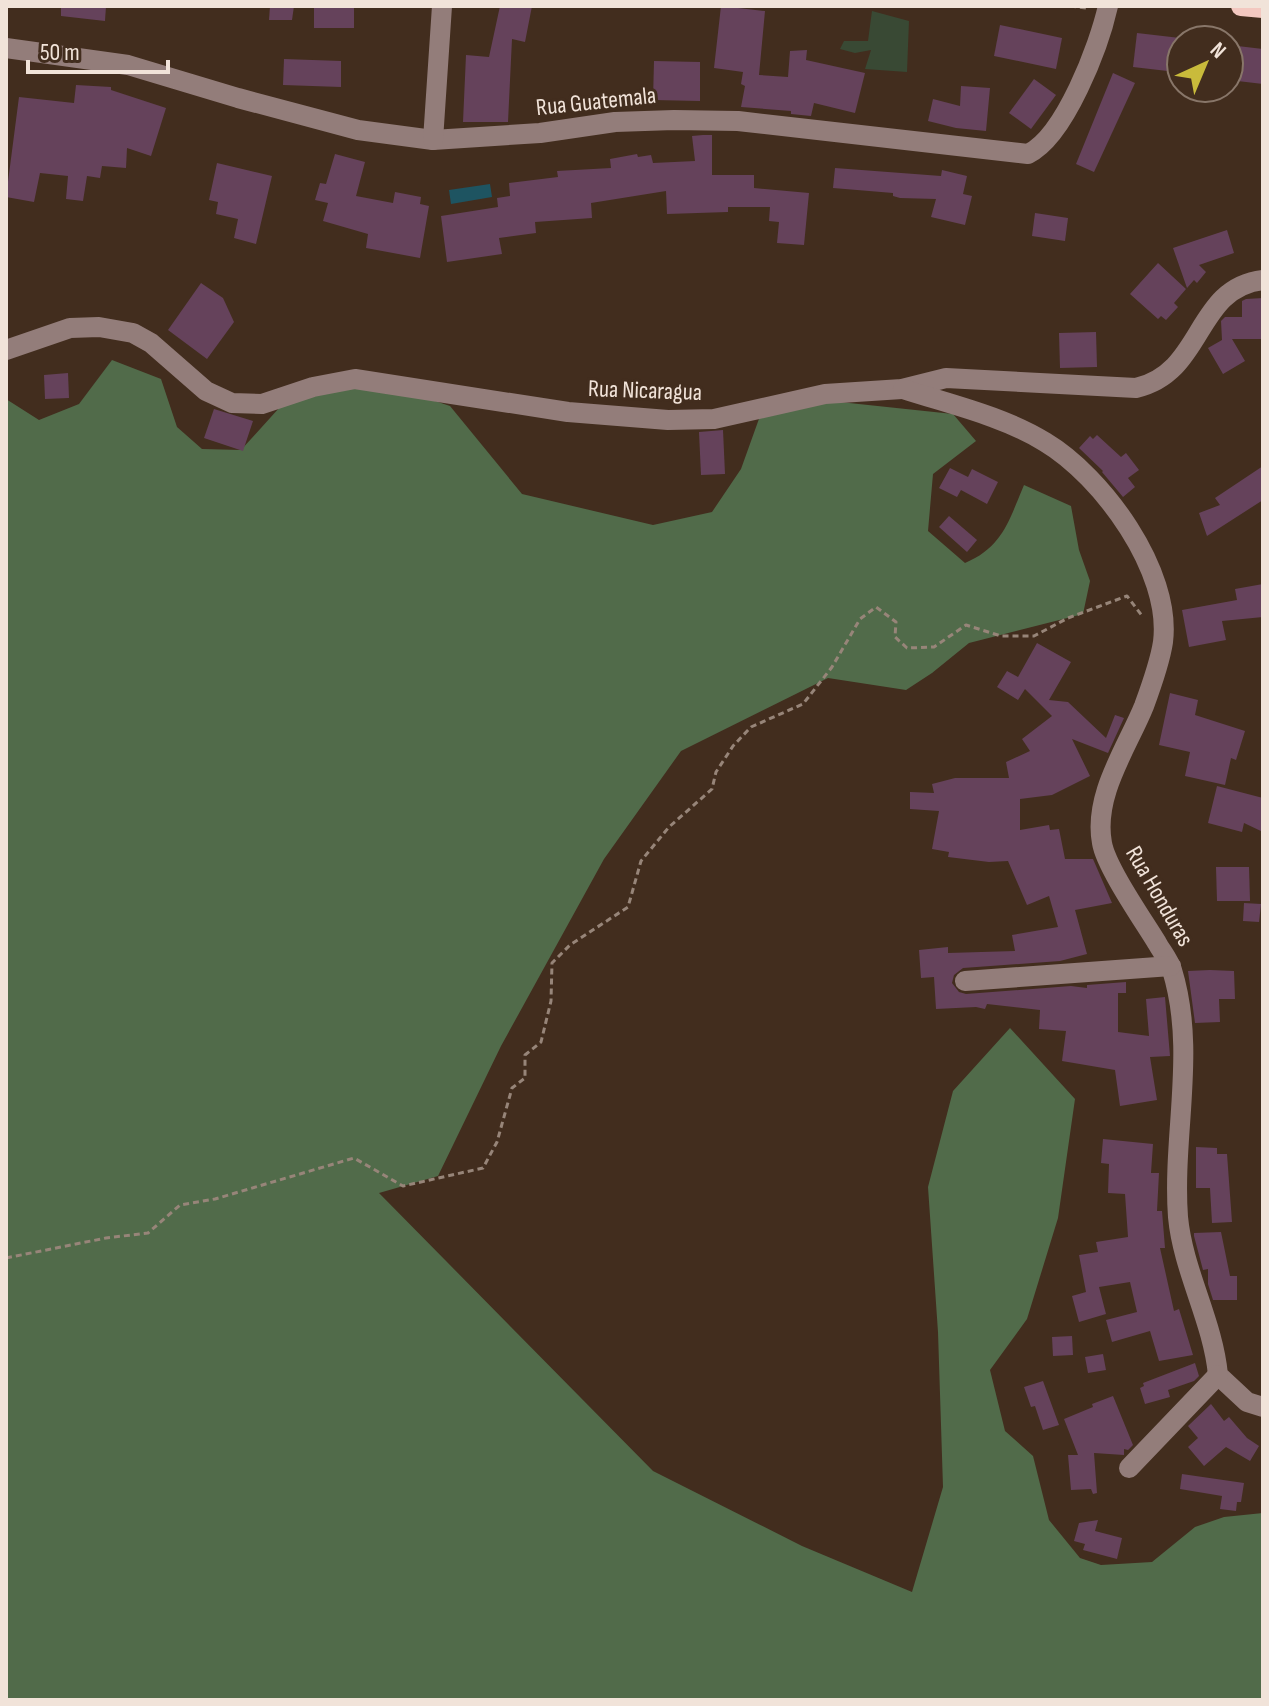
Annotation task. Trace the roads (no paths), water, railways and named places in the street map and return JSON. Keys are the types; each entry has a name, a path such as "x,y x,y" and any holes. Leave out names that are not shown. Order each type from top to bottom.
{"main road":[{"path":"1241,6 1263,8"}],"street":[{"path":"433,140 442,6"},
{"name":"Rua Guatemala","path":"6,48 128,65 358,130 433,140 540,133 615,122 738,121 1028,154 1040,148 1070,108 1108,6"},
{"name":"Rua Nicaragua","path":"6,350 70,328 99,327 133,333 151,343 206,391 232,403 262,404 313,387 355,379 568,412 668,420 714,419 825,394 902,389 946,378 1136,388 1152,384 1167,376 1216,305 1232,289 1263,280"},
{"name":"Rua Honduras","path":"902,389 1002,423 1042,440 1067,456 1130,528 1152,573 1161,607 1163,642 1144,704 1107,787 1100,821 1102,845 1114,872 1171,966 1177,989 1185,1056 1178,1218 1189,1269 1216,1355 1218,1375"},
{"path":"965,981 1171,966"},
{"path":"1129,1468 1218,1375 1247,1402 1263,1407"}],"water":[{"path":"490,184 492,197 451,204 449,190"}]}
